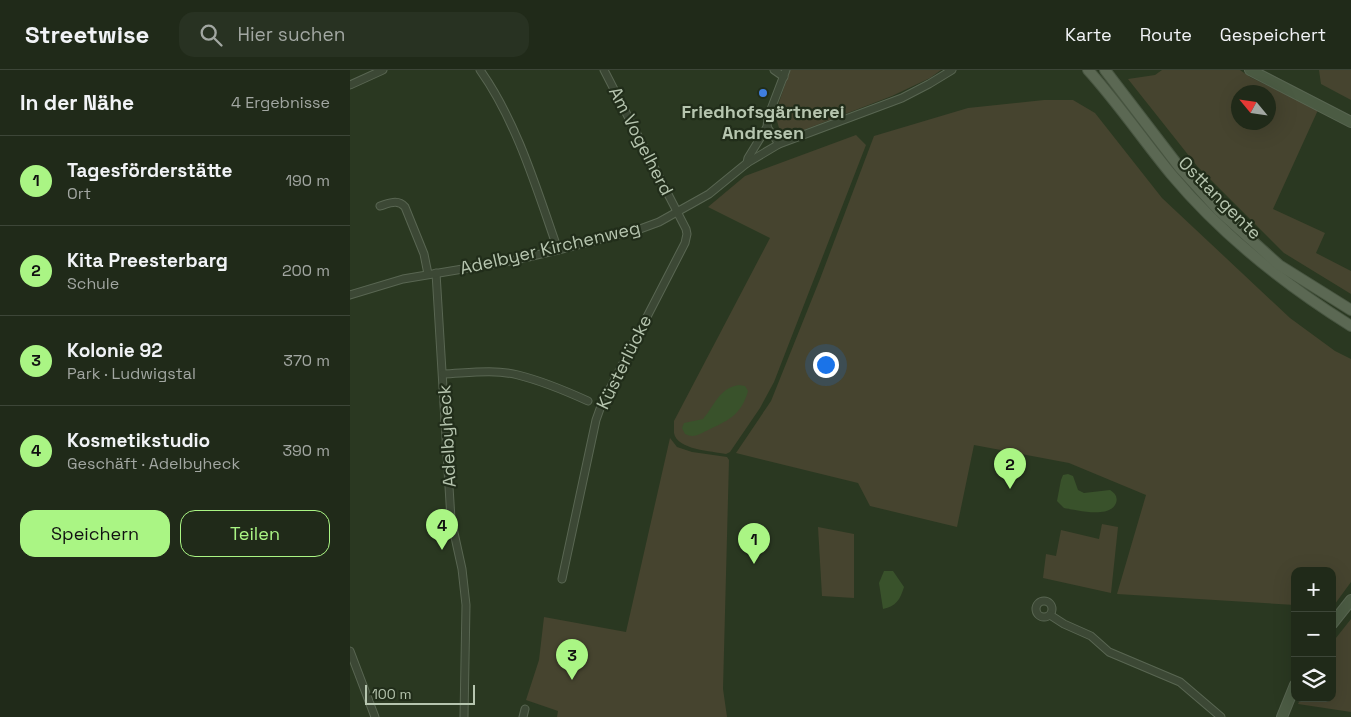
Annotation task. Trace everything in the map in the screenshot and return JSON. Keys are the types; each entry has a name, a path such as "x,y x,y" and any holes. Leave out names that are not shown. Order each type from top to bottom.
{"main road":[{"name":"Osttangente","path":"1088,70 1172,174 1210,217 1273,273 1313,302 1351,326"},
{"name":"Osttangente","path":"1105,70 1180,168 1218,210 1279,265 1351,310"}],"street":[{"path":"350,85 383,70"},
{"path":"480,70 502,108 522,150 558,250"},
{"name":"Am Vogelherd","path":"604,70 678,213"},
{"path":"748,163 748,158 767,127 768,117 785,74 774,70"},
{"name":"Adelbyer Kirchenweg","path":"350,295 376,286 432,273 511,261 640,229 678,213 709,194 748,163 779,144 902,98 952,70"},
{"path":"1250,70 1351,122"},
{"path":"767,127 779,144"},
{"name":"Adelbyheck","path":"380,206 397,202 405,207 432,273 443,374 451,518 462,569 466,605 464,717"},
{"name":"Küsterlücke","path":"562,579 596,420 601,406 685,243 686,229 678,213"},
{"path":"443,374 488,372 517,374 564,390 588,401"},
{"path":"1336,619 1351,600"},
{"path":"1050,615 1064,624 1091,636 1109,652 1180,682 1221,717"},
{"path":"350,652 375,717"},
{"path":"1282,717 1291,695"}],"shaded area":[{"path":"790,70 941,70 930,78 892,96 788,136 781,135 775,114"},
{"path":"1162,70 1240,70 1266,85 1231,85 1231,130 1276,130 1276,90 1318,110 1273,209 1325,233 1316,253 1351,271 1351,294 1284,253 1197,166 1128,79 1155,75"},
{"path":"1319,70 1351,70 1351,100 1321,84"},
{"path":"1044,100 1073,100 1095,113 1162,198 1290,318 1335,351 1351,359 1351,582 1336,603 1336,567 1291,567 1291,605 1117,594 1146,495 1069,463 974,445 957,527 870,506 858,483 736,453 771,401 874,136 968,108"},
{"path":"856,135 866,145 774,382 760,408 730,452 726,454 696,449 681,443 674,433 674,421 770,238 708,207 745,176"},
{"path":"739,385 745,386 748,391 742,405 734,415 698,435 685,434 682,428 684,423 703,419 722,393"},
{"path":"670,438 677,447 692,452 727,457 729,460 723,689 727,717 557,717 558,711 526,700 539,660 544,617 626,632"},
{"path":"1063,475 1073,476 1078,490 1084,493 1110,490 1113,492 1117,499 1113,508 1100,512 1084,512 1064,508 1057,501"},
{"path":"1102,524 1118,527 1111,593 1043,578 1046,554 1056,556 1061,530 1099,539"},
{"path":"818,527 854,534 854,598 822,596"},
{"path":"884,571 893,571 904,587 897,602 883,609 879,583"},
{"path":"1351,619 1351,712 1298,704 1299,702 1336,702 1336,638"}],"place":[{"name":"Friedhofsgärtnerei Andresen","path":"763,93"},
{"name":"Kita Preesterbarg","path":"1010,489"},
{"name":"Kosmetikstudio","path":"442,550"},
{"name":"Tagesförderstätte","path":"754,564"},
{"name":"Kolonie 92","path":"572,680"}]}
